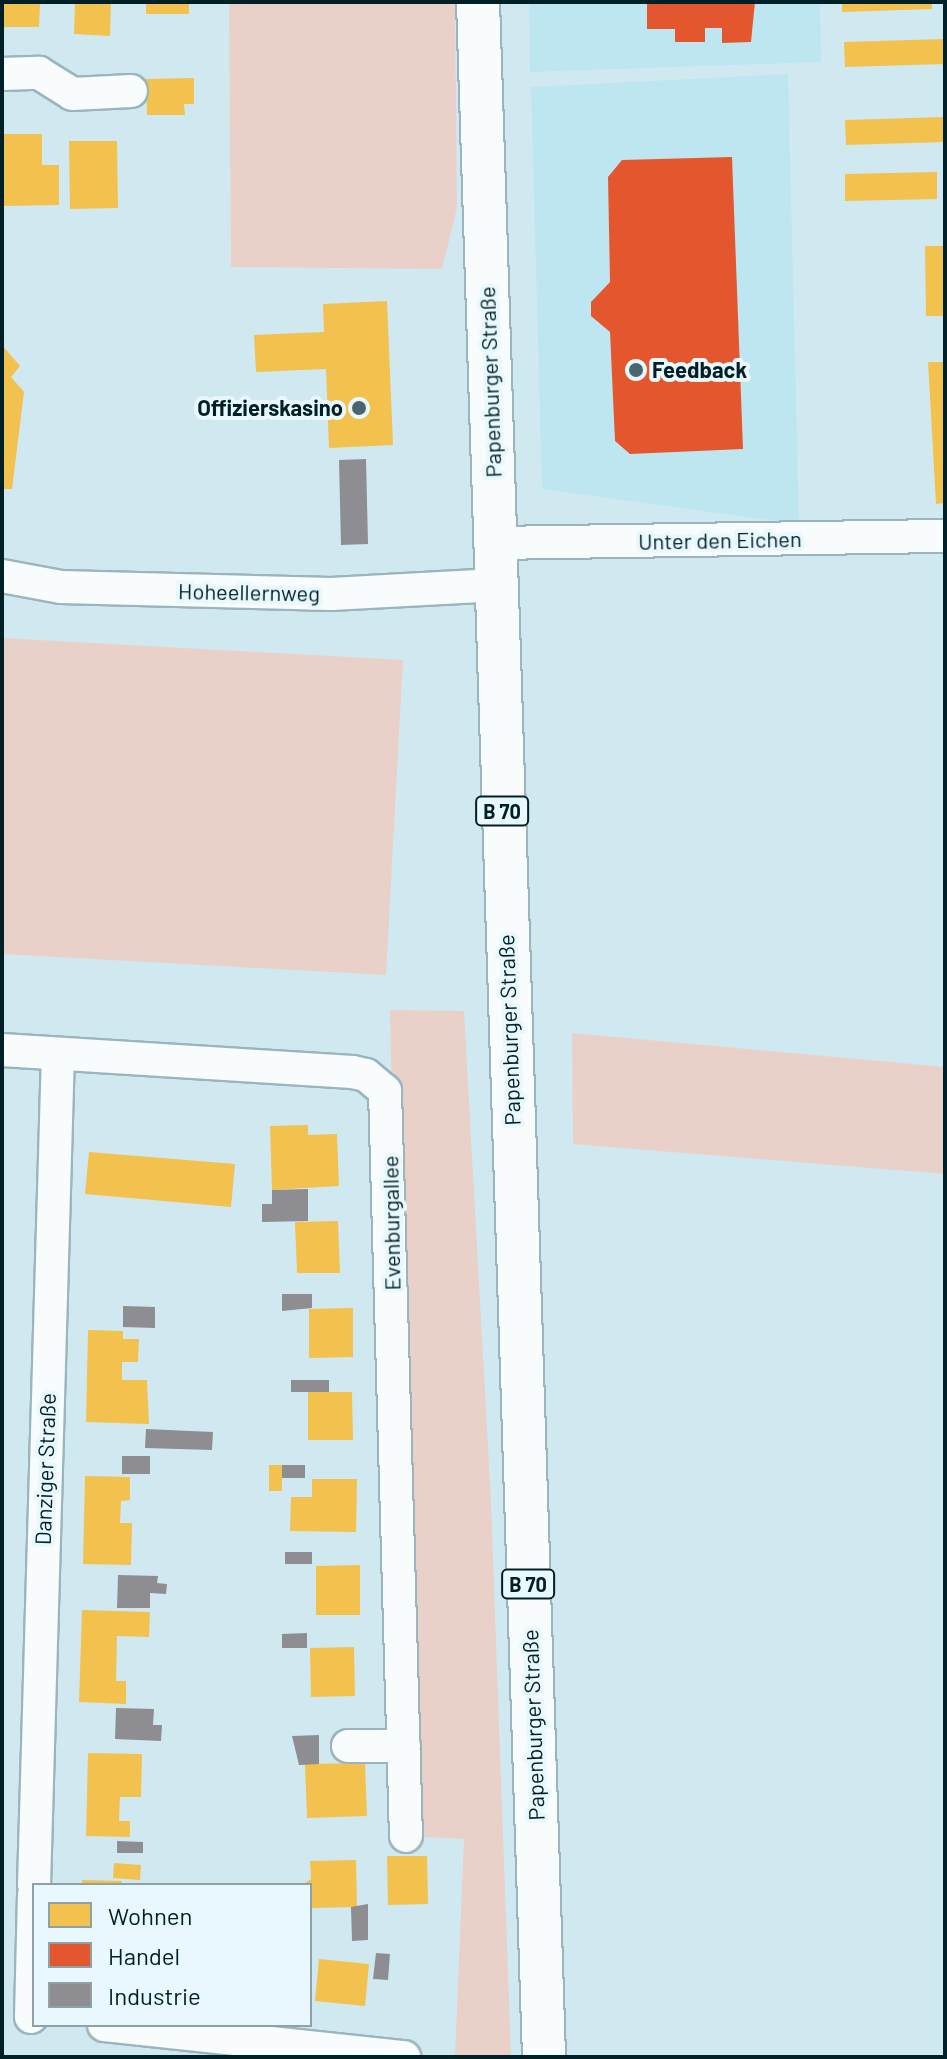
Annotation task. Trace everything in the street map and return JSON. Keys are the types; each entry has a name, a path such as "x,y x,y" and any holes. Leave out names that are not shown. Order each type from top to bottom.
{"main road":[{"name":"Papenburger Straße","path":"478,2 544,2057"}],"street":[{"path":"2,74 39,73 72,94 131,91"},
{"name":"Unter den Eichen","path":"495,543 945,536"},
{"name":"Hoheellernweg","path":"2,576 61,587 331,594 496,585"},
{"name":"Evenburgallee","path":"2,1050 352,1072 366,1075 385,1091 406,1836"},
{"name":"Danziger Straße","path":"34,1883 58,1054"},
{"path":"348,1746 404,1746"},
{"path":"22,2016 32,1915"},
{"path":"123,2027 404,2057"}],"shaded area":[{"path":"229,2 455,2 457,208 442,269 231,267"},
{"path":"529,2 820,2 821,62 530,72"},
{"path":"788,74 799,524 542,489 531,87"},
{"path":"2,638 403,660 386,975 2,954"},
{"path":"390,1010 464,1011 491,1501 511,2057 455,2057 464,1839 406,1836"},
{"path":"572,1033 945,1067 945,1174 573,1144"}],"building: Wohnen":[{"path":"2,2 40,2 39,27 2,27"},
{"path":"75,2 111,2 110,36 74,34"},
{"path":"146,2 189,2 189,14 146,14"},
{"path":"842,2 932,2 932,9 842,12"},
{"path":"945,39 945,64 845,67 844,42"},
{"path":"194,78 194,104 184,104 185,115 147,115 146,79"},
{"path":"945,117 945,142 846,145 845,120"},
{"path":"2,134 42,134 42,165 59,165 59,205 2,206"},
{"path":"69,141 117,141 118,208 70,209"},
{"path":"937,172 937,199 845,201 845,174"},
{"path":"925,246 945,246 945,316 926,316"},
{"name":"Offizierskasino","path":"387,301 393,445 329,448 326,369 256,372 254,335 324,332 323,304"},
{"path":"2,345 20,366 11,377 24,392 12,489 2,489"},
{"path":"928,362 945,362 945,503 936,504"},
{"path":"308,1125 308,1135 337,1134 339,1186 272,1190 270,1126"},
{"path":"89,1152 235,1164 231,1207 85,1194"},
{"path":"338,1221 340,1273 297,1273 295,1222"},
{"path":"353,1308 353,1357 309,1358 309,1309"},
{"path":"88,1330 123,1331 123,1339 139,1339 138,1362 122,1362 122,1380 147,1380 149,1424 86,1422"},
{"path":"308,1392 352,1392 353,1440 308,1440"},
{"path":"269,1465 282,1465 282,1491 269,1491"},
{"path":"85,1476 130,1477 130,1500 121,1501 120,1523 132,1523 131,1565 83,1564"},
{"path":"312,1479 357,1479 356,1532 290,1531 291,1497 312,1497"},
{"path":"360,1565 360,1615 316,1615 316,1566"},
{"path":"82,1610 150,1612 149,1637 117,1636 116,1681 126,1681 126,1704 79,1702"},
{"path":"354,1647 355,1696 311,1697 310,1648"},
{"path":"88,1753 142,1754 141,1797 120,1797 119,1821 130,1821 130,1837 86,1836"},
{"path":"365,1763 367,1816 307,1818 305,1764"},
{"path":"387,1856 427,1856 428,1904 388,1905"},
{"path":"356,1860 357,1907 312,1908 312,1883 305,1883 311,1879 310,1861"},
{"path":"114,1863 141,1865 140,1880 113,1878"},
{"path":"82,1880 122,1881 122,1883 82,1883"},
{"path":"319,1959 369,1964 365,2006 315,2001"}],"building: Handel":[{"path":"647,2 755,2 751,42 722,43 722,28 705,28 705,42 675,42 675,29 647,29"},
{"path":"732,157 743,449 630,454 615,441 610,332 591,316 591,302 610,282 608,177 622,160"}],"building: Industrie":[{"path":"366,459 368,544 341,545 339,460"},
{"path":"308,1189 308,1221 262,1222 262,1204 272,1204 272,1190"},
{"path":"282,1294 312,1294 312,1308 282,1311"},
{"path":"123,1306 155,1307 155,1328 123,1327"},
{"path":"291,1380 329,1380 329,1392 291,1392"},
{"path":"146,1429 213,1432 212,1450 145,1448"},
{"path":"122,1456 150,1456 150,1474 122,1474"},
{"path":"282,1465 305,1465 305,1478 282,1478"},
{"path":"285,1552 312,1552 312,1564 285,1564"},
{"path":"118,1575 158,1576 157,1583 167,1584 166,1594 150,1593 150,1608 117,1608"},
{"path":"307,1633 307,1648 282,1648 282,1634"},
{"path":"116,1708 154,1709 153,1725 162,1725 161,1741 115,1739"},
{"path":"319,1735 319,1764 299,1765 292,1736"},
{"path":"117,1841 143,1842 143,1853 117,1853"},
{"path":"368,1904 368,1940 352,1941 351,1907"},
{"path":"376,1953 390,1954 388,1980 373,1979"}],"place":[{"name":"Feedback","path":"636,370"},
{"name":"Offizierskasino","path":"359,408"}]}
